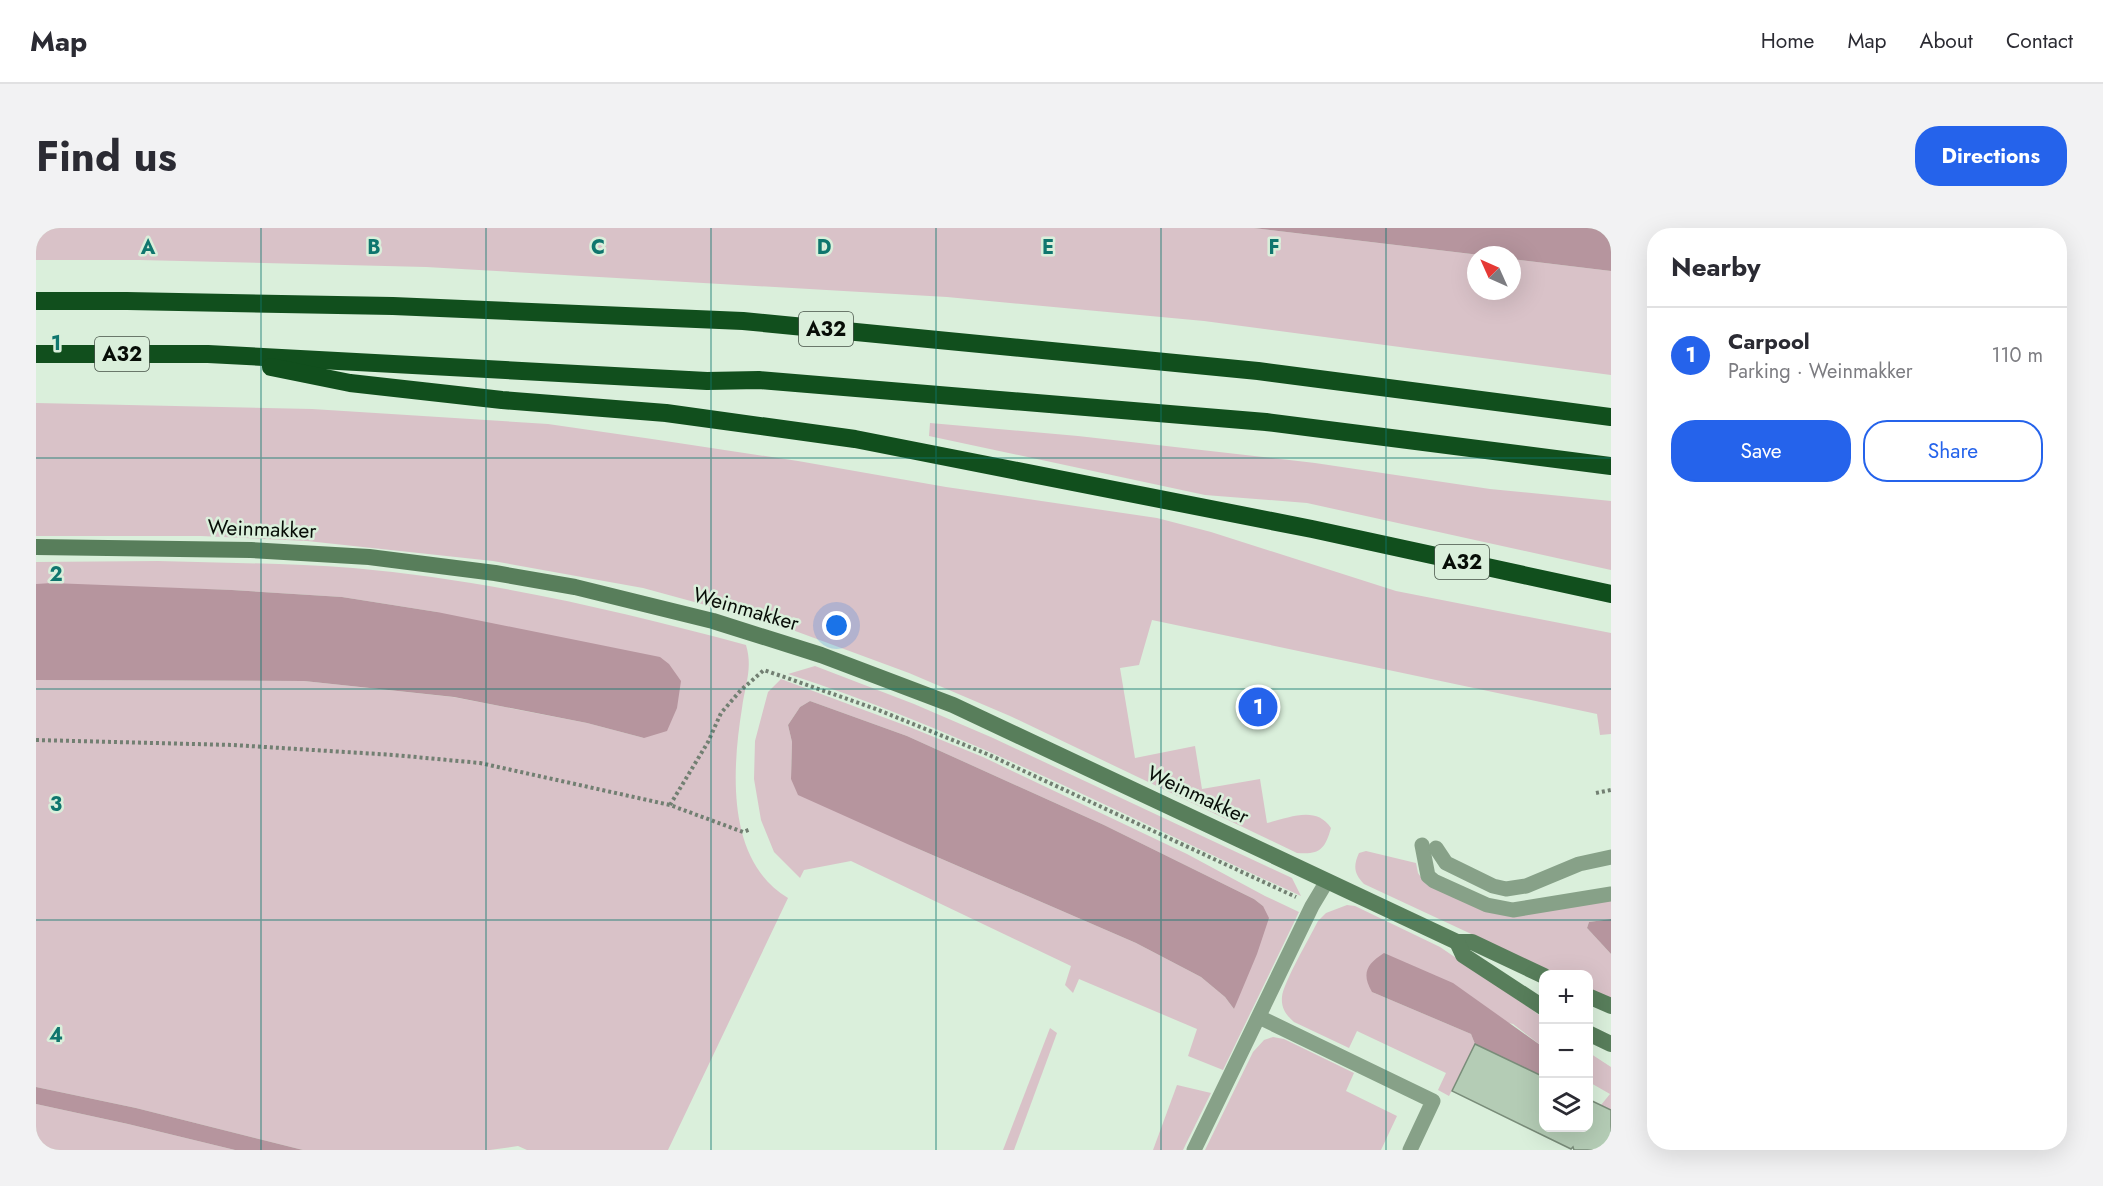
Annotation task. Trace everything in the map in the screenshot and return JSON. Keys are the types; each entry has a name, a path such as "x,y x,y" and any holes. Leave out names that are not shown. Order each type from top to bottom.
{"highway":[{"name":"A32","path":"36,302 127,301 393,306 743,321 1258,371 1611,417"},
{"name":"A32","path":"36,354 208,354 707,381 771,381 1266,422 1611,466"},
{"name":"A32","path":"208,354 350,383 502,400 666,413 855,439 1301,527 1611,594"}],"main road":[{"name":"Weinmakker","path":"36,547 251,550 369,557 495,573 575,587 653,605 774,639 933,697 1065,756 1457,942 1472,942 1539,974"},
{"name":"Weinmakker","path":"1457,942 1463,955 1539,1005"},
{"path":"1593,998 1611,1006"},
{"path":"1593,1035 1611,1044"}],"lane":[{"path":"1611,857 1579,864 1526,886 1506,889 1493,886 1446,863 1429,846 1428,876 1486,905 1513,910 1611,894"},
{"path":"1194,1150 1312,906 1327,880"},
{"path":"1259,1017 1433,1101 1410,1150"}],"path":[{"path":"670,805 708,742 721,713 741,690 764,670 895,716 987,754 1312,906"},
{"path":"36,740 233,746 394,755 480,763 670,805 743,832 751,829"},
{"path":"1596,793 1611,790"}],"shaded area":[{"path":"36,228 1254,228 1467,253 1467,300 1521,300 1521,260 1611,271 1611,375 1204,321 947,297 426,267 140,260 36,260"},
{"path":"1254,228 1611,228 1611,271 1521,260 1521,246 1467,246 1467,253"},
{"path":"36,403 312,409 548,424 1157,518 1211,532 1396,591 1611,633 1611,734 1600,735 1597,714 1152,620 1139,665 1120,668 1135,758 1195,746 1202,789 1260,779 1267,823 1293,816 1310,815 1325,821 1331,828 1324,846 1316,852 1297,853 1010,716 909,673 779,625 643,588 493,561 307,541 201,536 36,536"},
{"path":"930,423 1078,436 1315,463 1490,489 1611,501 1611,570 1307,503 1205,495 929,436"},
{"path":"158,561 329,566 453,580 600,608 746,645 749,669 736,759 738,812 744,838 753,861 768,882 788,898 668,1150 527,1150 518,1146 490,1150 303,1150 136,1108 36,1087 36,680 304,681 453,697 587,723 644,738 437,612 342,597 232,590 36,584 36,562"},
{"path":"36,584 342,597 437,612 660,657 669,664 681,681 677,708 667,731 644,738 587,723 454,697 304,681 36,680"},
{"path":"815,666 914,704 993,738 1292,878 1301,896 984,749 854,697 788,674"},
{"path":"781,679 983,757 1187,854 1299,912 1223,1070 1188,1056 1197,1029 1079,979 1073,993 1065,985 1071,966 851,861 804,870 800,878 774,852 761,820 754,779 755,741 768,692","holes":["810,701 907,736 1104,825 1254,899 1263,906 1234,1009 1225,997 1201,977 1136,943 914,847 791,779 792,742 788,725 800,707"]},
{"path":"810,701 907,736 1104,825 1254,899 1263,906 1269,918 1234,1009 1225,997 1201,977 1136,943 798,795 791,779 792,742 788,725 800,707"},
{"path":"1366,851 1416,863 1418,873 1426,884 1482,910 1508,916 1611,899 1611,919 1589,922 1587,928 1611,954 1611,999 1593,991 1593,970 1548,970 1364,884 1356,873 1355,866 1359,853"},
{"path":"1347,905 1355,906 1440,947 1539,1015 1539,1044 1513,1024 1372,992 1471,1034 1475,1044 1449,1096 1438,1090 1446,1073 1357,1031 1349,1048 1294,1022 1286,1014 1282,1005 1284,990 1318,921 1326,913"},
{"path":"1611,919 1611,954 1587,928 1589,922"},
{"path":"1384,953 1453,983 1539,1044 1539,1075 1475,1044 1471,1034 1372,992 1366,974 1373,961"},
{"path":"1050,1028 1057,1033 1014,1150 1003,1150"},
{"path":"1273,1037 1284,1039 1354,1073 1346,1091 1397,1116 1381,1150 1205,1150 1253,1052 1264,1040"},
{"path":"1593,1055 1611,1067 1611,1110 1601,1105 1610,1094 1593,1084"},
{"path":"1177,1085 1211,1093 1183,1150 1153,1150"},
{"path":"36,1087 136,1108 303,1150 235,1150 36,1104"},
{"path":"36,1104 128,1124 235,1150 36,1150"}],"building":[{"path":"1475,1044 1539,1075 1539,1132 1593,1132 1593,1101 1611,1110 1611,1150 1574,1150 1573,1147 1571,1149 1452,1091"}],"place":[{"name":"Carpool","path":"1258,707"}]}
